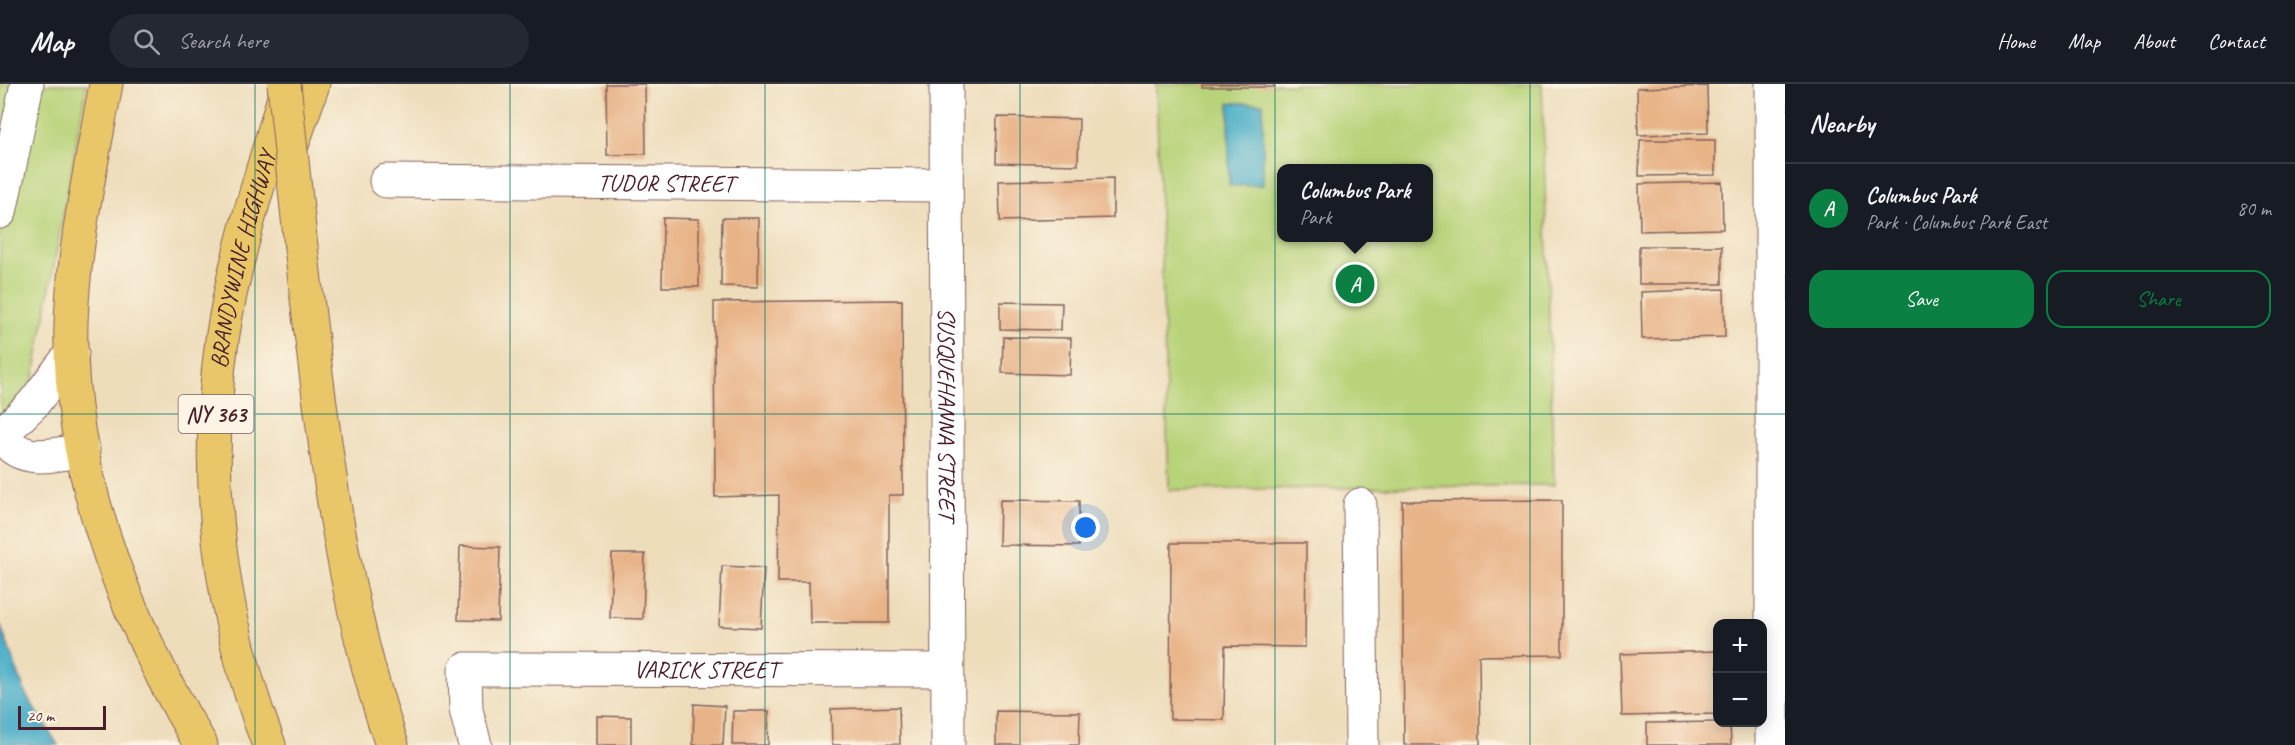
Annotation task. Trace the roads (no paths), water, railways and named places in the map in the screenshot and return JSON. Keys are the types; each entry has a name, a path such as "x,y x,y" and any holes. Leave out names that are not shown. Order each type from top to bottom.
{"main road":[{"path":"106,84 77,258 71,322 72,353 83,450 100,529 119,583 156,665 201,745"},
{"name":"BRANDYWINE HIGHWAY","path":"286,84 301,247 336,525 354,610 392,745"},
{"name":"BRANDYWINE HIGHWAY","path":"268,745 239,655 224,583 216,512 214,443 218,373 228,308 286,84"},
{"path":"214,443 228,371 248,289 313,84"}],"street":[{"path":"0,212 27,84"},
{"name":"SUSQUEHANNA STREET","path":"946,84 948,745"},
{"path":"1772,84 1778,454 1772,745"},
{"name":"TUDOR STREET","path":"386,181 946,185"},
{"path":"72,353 3,439 37,458 83,450"},
{"path":"1360,505 1362,745"},
{"name":"VARICK STREET","path":"475,745 466,710 465,669 947,670"}],"water":[{"path":"1229,103 1263,103 1263,185 1229,186"},
{"path":"0,624 26,695 58,745 0,745"}],"place":[{"name":"Columbus Park","path":"1355,284"}]}
